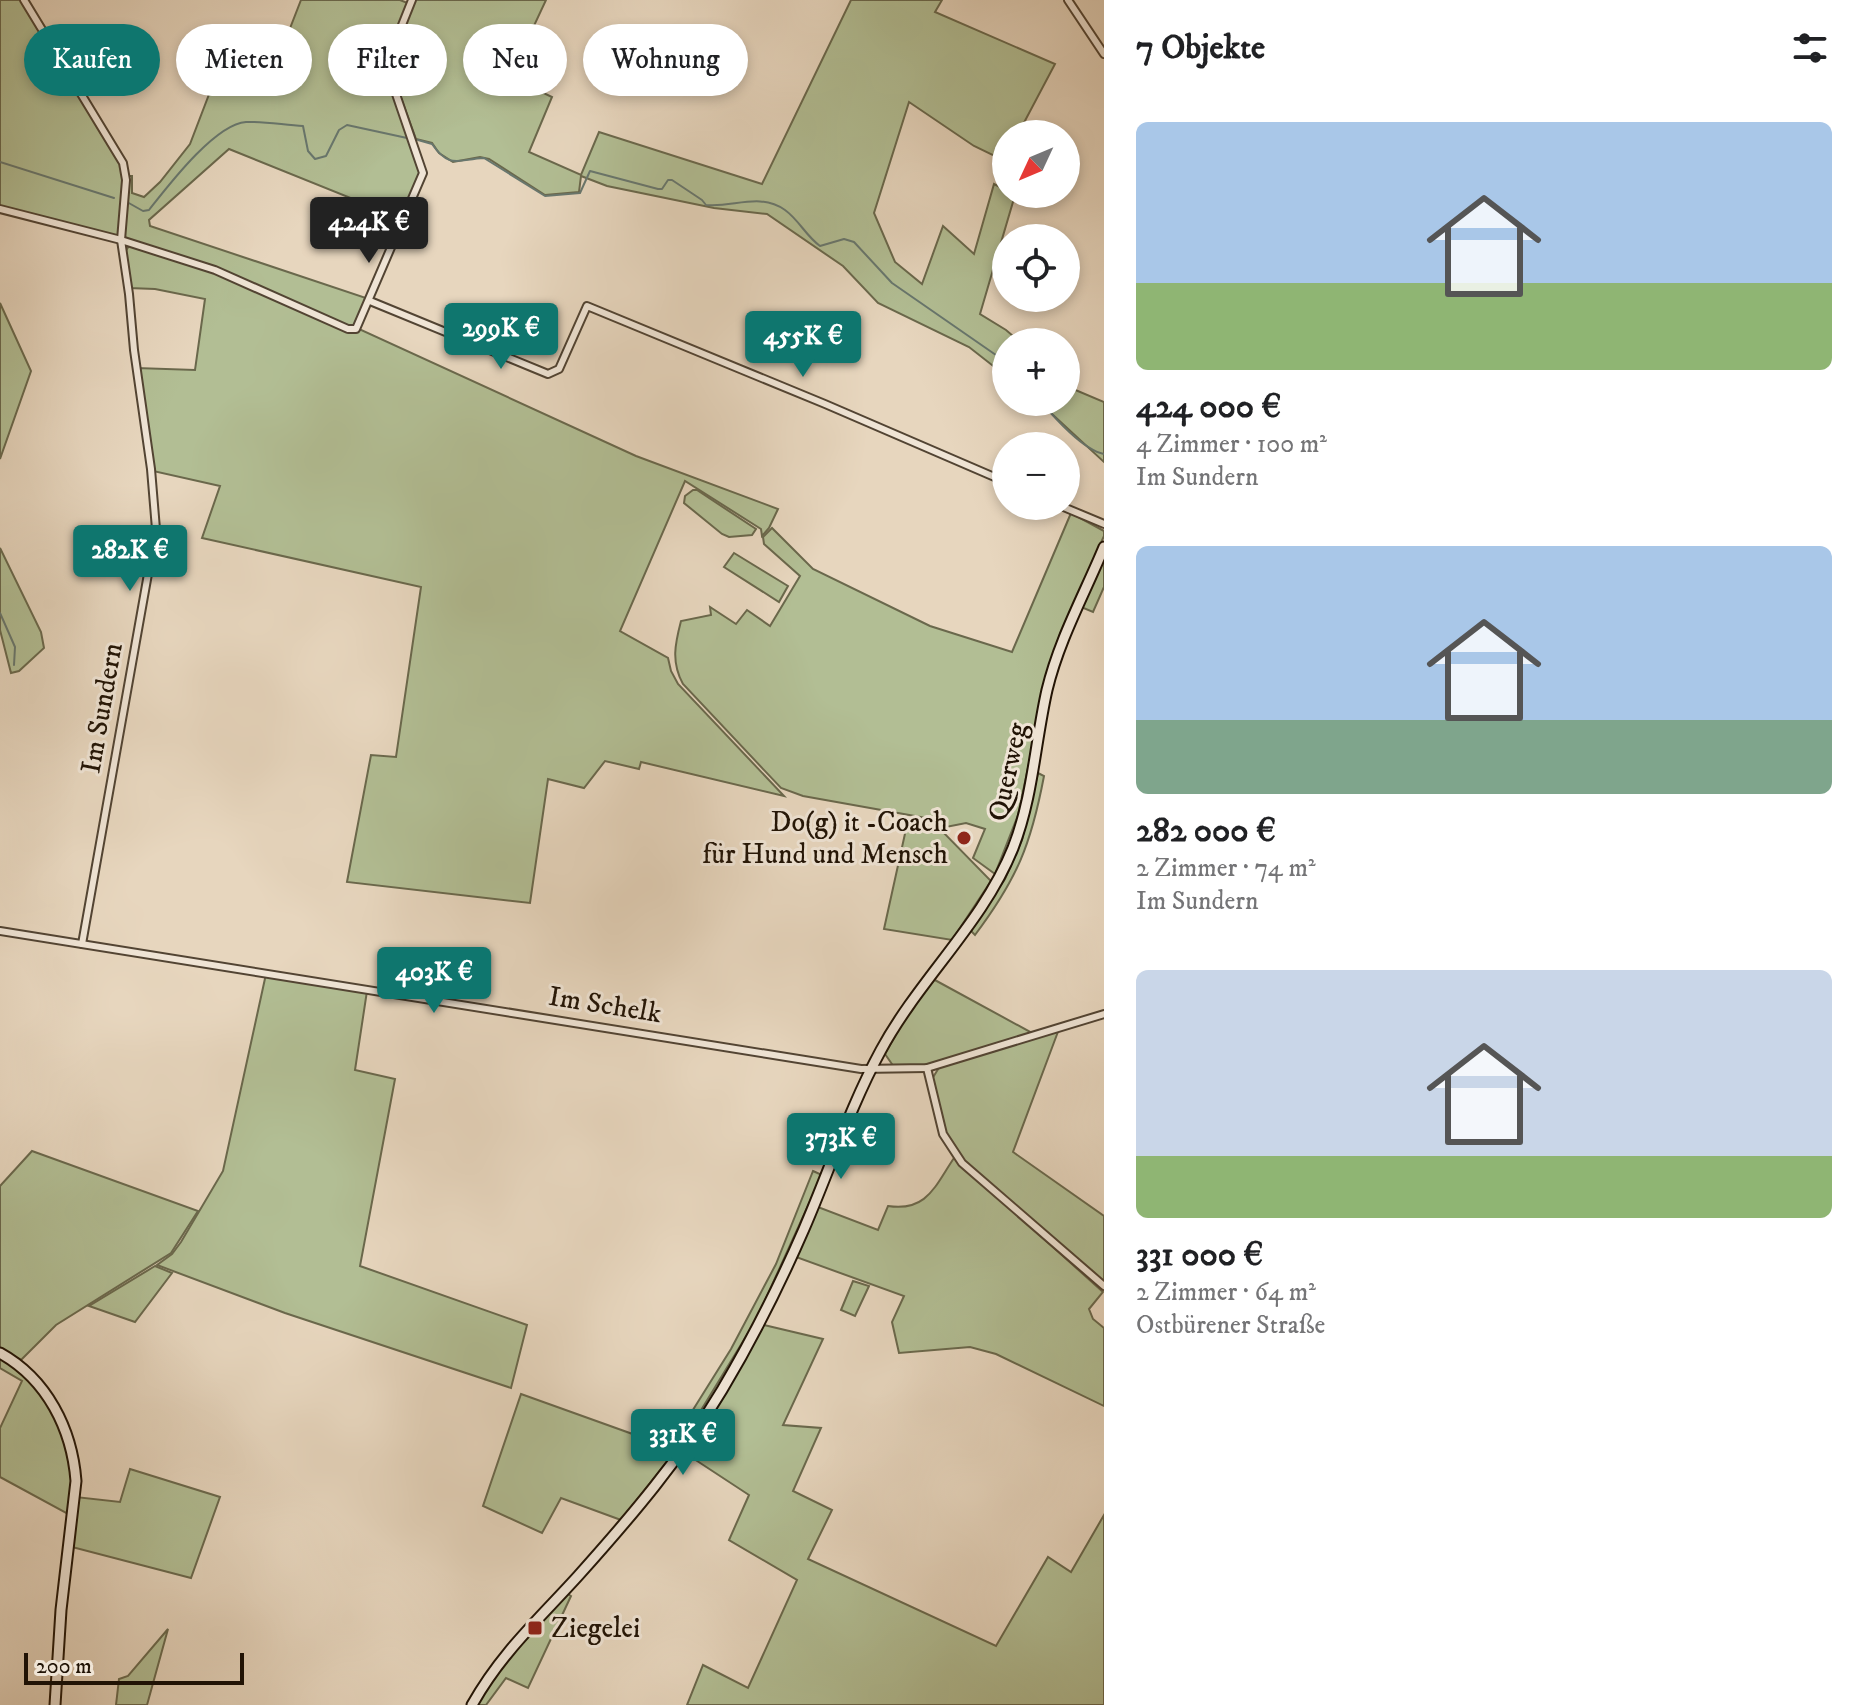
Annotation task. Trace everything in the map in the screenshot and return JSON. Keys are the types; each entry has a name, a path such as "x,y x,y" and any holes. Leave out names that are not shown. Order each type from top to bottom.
{"street":[{"name":"Im Sundern","path":"24,0 123,163 126,180 121,240 156,529 82,944"},
{"path":"0,209 121,240 215,270 348,329 356,329 423,173 386,65 412,0"},
{"path":"1068,0 1104,54"},
{"path":"370,301 548,374 559,369 587,306 992,476"},
{"path":"1080,514 1104,524"},
{"name":"Querweg","path":"472,1705 506,1652 577,1577 672,1464 721,1392 760,1322 871,1070 904,1012 988,898 1013,848 1032,782 1042,715 1054,666 1064,636 1104,547"},
{"name":"Im Schelk","path":"0,931 871,1070 927,1068 1104,1014"},
{"path":"927,1068 943,1134 962,1163 1104,1286"},
{"path":"0,1353 20,1365 44,1392 66,1431 75,1464 76,1481 61,1610 55,1705"}],"green space":[{"path":"0,0 23,0 37,24 24,24 24,96 81,96 122,164 124,180 120,238 0,207"},
{"path":"301,0 400,0 410,4 402,24 328,24 328,96 394,96 422,173 405,220 229,149 149,220 150,226 369,299 355,328 216,270 122,240 126,176 132,176 132,193 144,197 160,182 190,144 208,96 312,96 312,24 292,24"},
{"path":"414,0 546,0 535,24 463,24 463,96 552,97 529,152 581,175 599,132 762,184 851,0 942,0 935,12 1055,64 1025,120 992,120 992,155 909,102 874,213 895,262 922,284 943,226 974,254 992,191 992,208 1011,208 1006,224 992,224 992,273 980,314 1003,328 992,328 992,365 969,347 878,303 843,266 767,214 714,208 607,186 581,176 579,192 545,195 489,159 480,157 453,162 439,153 432,143 416,139 400,96 447,96 447,24 404,24"},
{"path":"129,246 214,271 348,330 357,328 636,456 778,509 762,536 761,529 685,481 620,631 668,658 678,684 784,796 641,762 639,769 605,761 584,788 548,779 530,903 347,882 371,755 396,757 421,587 202,538 220,486 153,471 137,368 195,370 205,299 155,289 129,288 125,252"},
{"path":"0,303 31,371 0,459"},
{"path":"1080,392 1104,402 1104,462 1080,440 1080,432 1072,432 1054,416 1080,416"},
{"path":"693,490 756,529 752,535 729,537 722,534 684,503 685,496"},
{"path":"1080,518 1104,531 1050,664 1018,815 995,874 973,858 985,829 966,823 946,827 926,818 803,796 781,788 683,684 675,653 681,621 711,615 710,607 736,624 747,610 770,626 800,576 764,544 763,537 772,528 813,569 930,626 1012,652 1068,520"},
{"path":"0,548 41,632 44,648 19,671 11,673 0,630"},
{"path":"734,553 788,586 779,602 724,567"},
{"path":"1104,557 1104,587 1093,612 1081,607"},
{"path":"1038,773 1044,776 1028,842 1002,896 975,935 970,930 1005,879 1022,840"},
{"path":"908,820 943,832 991,881 952,940 884,929"},
{"path":"266,974 367,991 355,1070 395,1079 360,1266 527,1325 511,1388 285,1313 157,1265 172,1254 181,1242 223,1171"},
{"path":"933,979 1034,1034 926,1066 894,1067 885,1054 907,1014"},
{"path":"1059,1029 1013,1152 1104,1216 1104,1284 963,1162 945,1132 932,1079 940,1066"},
{"path":"32,1151 198,1211 171,1253 56,1325 21,1360 0,1349 0,1186"},
{"path":"954,1158 1103,1292 1089,1309 1093,1319 1104,1328 1104,1406 996,1354 970,1347 899,1353 892,1322 904,1296 796,1257 818,1207 878,1230 888,1206 901,1207 921,1201 935,1187"},
{"path":"813,1171 822,1175 756,1320 678,1448 671,1445 731,1349 776,1264"},
{"path":"155,1266 172,1273 135,1322 89,1306"},
{"path":"853,1281 869,1286 855,1316 841,1310"},
{"path":"764,1325 823,1339 783,1425 821,1428 793,1491 832,1510 808,1559 996,1646 1048,1557 1071,1572 1104,1515 1104,1705 687,1705 703,1665 748,1688 797,1580 729,1540 749,1495 685,1453"},
{"path":"0,1358 37,1390 63,1432 72,1470 68,1514 0,1477 0,1428 22,1381 0,1368"},
{"path":"521,1394 666,1446 671,1449 672,1455 621,1520 561,1498 542,1533 483,1506"},
{"path":"130,1469 220,1497 191,1578 72,1547 76,1497 120,1502"},
{"path":"565,1592 571,1596 528,1688 506,1678 486,1705 476,1705 509,1655"},
{"path":"168,1629 147,1705 116,1705 119,1679 128,1676"}],"waterway":[{"path":"127,202 143,211 149,210 207,144 234,125 246,122 303,126 308,151 315,159 326,156 339,130 347,125 407,138"},
{"path":"418,140 432,144 450,160 484,158 545,196 580,193 590,171 658,189 672,180 706,205 756,201 775,205 790,214 820,246 844,239 854,242 892,283 992,352"},
{"path":"0,162 114,198"},
{"path":"1054,416 1079,440 1104,454"},
{"path":"0,613 15,647 14,665"}],"place":[{"name":"Do(g) it -Coach für Hund und Mensch","path":"964,838"},
{"name":"Ziegelei","path":"535,1628"}]}
